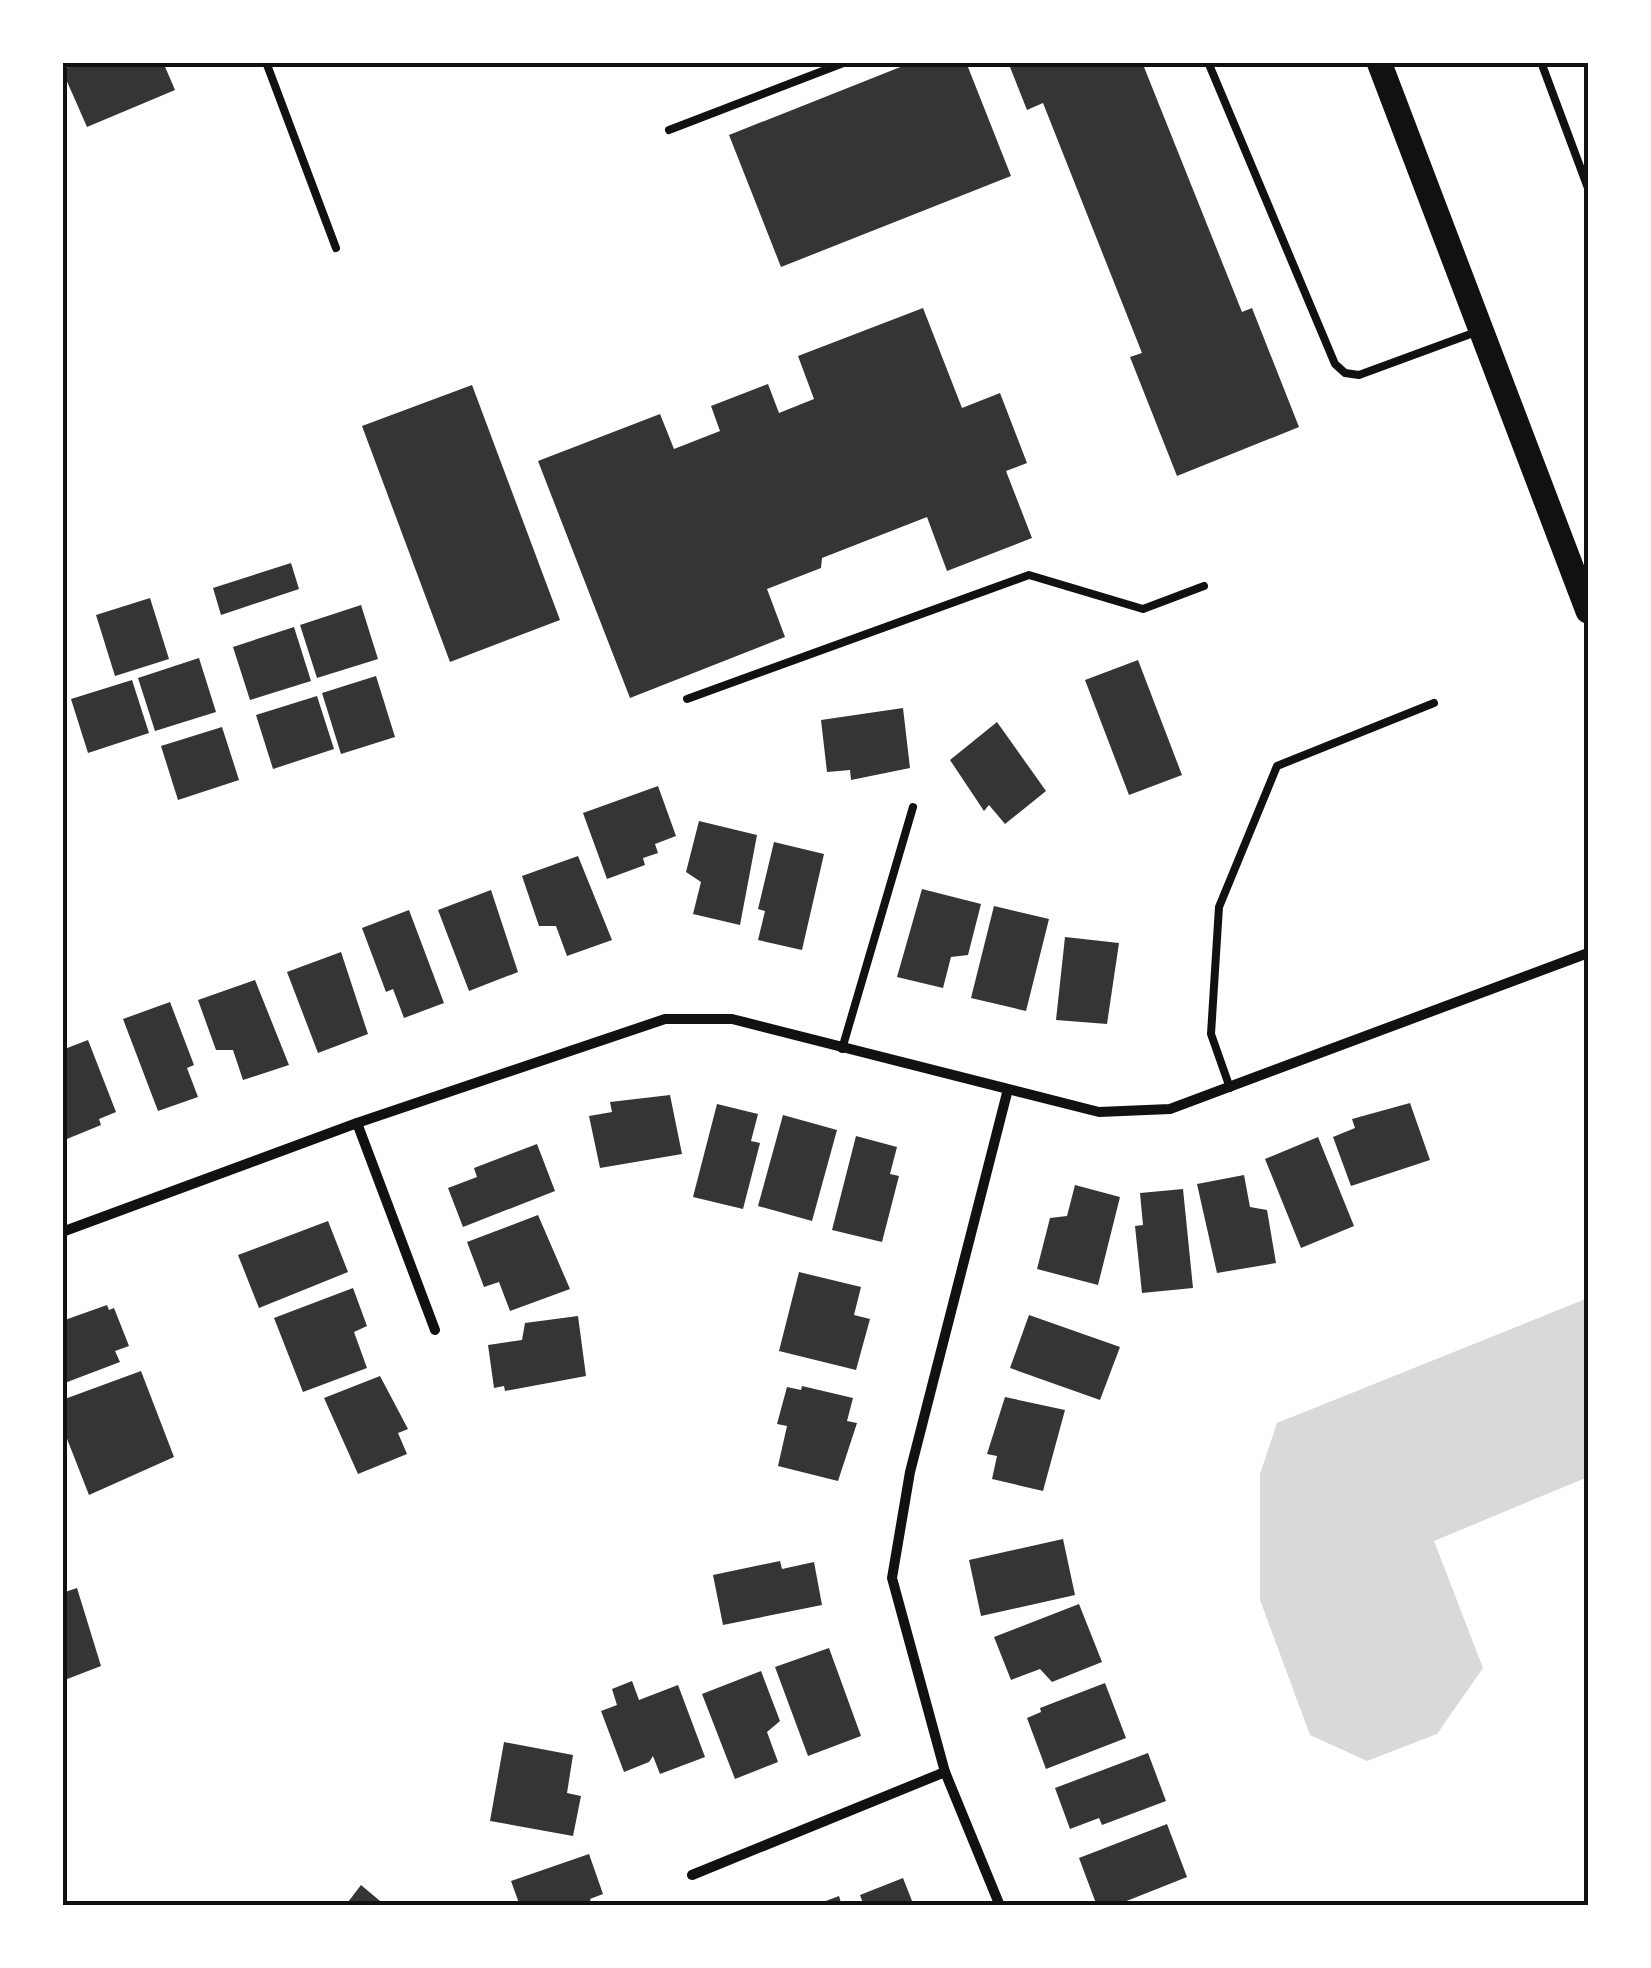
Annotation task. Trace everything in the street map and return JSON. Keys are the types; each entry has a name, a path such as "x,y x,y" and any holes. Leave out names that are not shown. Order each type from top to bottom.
{"main road":[{"path":"1378,62 1588,611"}],"street":[{"path":"62,1232 358,1122 664,1019 732,1019 1007,1092 1099,1112 1170,1109 1588,952"},
{"path":"1000,1906 945,1772 892,1578 910,1472 1007,1092"},
{"path":"358,1122 435,1330"},
{"path":"692,1875 945,1772"}],"lane":[{"path":"266,62 336,248"},
{"path":"669,130 846,62"},
{"path":"1208,62 1334,364 1345,373 1359,375 1482,330"},
{"path":"1541,62 1588,188"},
{"path":"687,700 1029,574 1143,609 1204,586"},
{"path":"1230,1088 1211,1034 1219,907 1277,766 1434,702"},
{"path":"842,1049 913,807"}],"shaded area":[{"path":"1588,1298 1588,1477 1434,1541 1483,1668 1437,1734 1367,1761 1310,1735 1260,1600 1260,1474 1277,1423"}],"building":[{"path":"79,62 163,62 175,90 87,127 62,70"},
{"path":"913,62 966,62 1011,176 781,267 729,135"},
{"path":"1008,62 1142,62 1242,312 1252,308 1299,427 1177,476 1130,357 1142,353 1043,103 1027,110"},
{"path":"923,308 962,408 1000,393 1027,463 1006,471 1032,538 947,571 927,517 822,558 821,568 767,589 785,637 630,698 538,461 660,414 674,449 720,431 711,406 768,384 779,413 814,399 798,356"},
{"path":"472,385 560,620 450,662 362,426"},
{"path":"291,563 299,589 221,615 213,588"},
{"path":"150,598 169,659 115,676 96,615"},
{"path":"361,605 378,659 317,678 300,625"},
{"path":"294,627 311,681 250,700 233,647"},
{"path":"199,658 216,712 155,731 138,678"},
{"path":"1138,660 1182,775 1129,795 1085,680"},
{"path":"376,676 395,737 341,754 322,693"},
{"path":"132,680 149,733 88,753 71,699"},
{"path":"317,696 334,749 273,769 256,715"},
{"path":"903,708 910,768 851,780 850,770 827,772 821,720"},
{"path":"997,722 1046,791 1005,824 989,805 984,811 950,760"},
{"path":"222,727 239,780 178,800 161,746"},
{"path":"658,786 676,836 655,844 658,853 643,858 645,865 607,879 583,813"},
{"path":"699,821 757,835 740,925 693,914 701,882 686,872"},
{"path":"774,842 824,854 802,950 758,940 765,911 758,909"},
{"path":"578,856 612,940 567,956 556,926 539,926 522,876"},
{"path":"922,889 981,904 968,955 951,957 943,988 897,977"},
{"path":"491,890 518,972 469,991 438,910"},
{"path":"994,906 1049,919 1026,1011 971,998"},
{"path":"409,910 444,1003 404,1018 393,989 386,992 362,928"},
{"path":"1065,937 1119,943 1107,1024 1056,1020"},
{"path":"341,952 368,1034 318,1053 287,972"},
{"path":"255,980 289,1065 243,1080 233,1050 216,1050 198,1000"},
{"path":"170,1002 194,1065 187,1068 198,1097 158,1111 123,1019"},
{"path":"88,1040 116,1112 99,1119 101,1125 62,1141 62,1050"},
{"path":"670,1095 682,1154 600,1168 589,1116 612,1112 610,1102"},
{"path":"1410,1103 1430,1160 1351,1186 1333,1137 1355,1128 1352,1119"},
{"path":"717,1104 758,1114 751,1141 760,1143 743,1209 693,1197"},
{"path":"783,1115 837,1130 812,1221 758,1206"},
{"path":"856,1136 897,1147 890,1174 899,1176 882,1242 832,1230"},
{"path":"1318,1137 1354,1226 1301,1248 1265,1159"},
{"path":"537,1144 555,1191 463,1227 448,1188 477,1177 474,1168"},
{"path":"1244,1175 1250,1207 1267,1210 1276,1263 1217,1273 1197,1184"},
{"path":"1075,1185 1120,1197 1098,1285 1037,1269 1050,1218 1067,1216"},
{"path":"1183,1189 1193,1288 1142,1293 1135,1226 1143,1225 1140,1193"},
{"path":"538,1215 570,1289 510,1311 499,1282 484,1287 467,1242"},
{"path":"328,1221 348,1272 259,1308 238,1255"},
{"path":"799,1272 861,1287 854,1315 870,1319 856,1370 779,1351"},
{"path":"353,1288 367,1326 354,1332 367,1368 303,1392 274,1318"},
{"path":"107,1305 109,1310 114,1308 129,1346 115,1351 120,1362 62,1384 62,1321"},
{"path":"1029,1315 1120,1347 1100,1400 1010,1368"},
{"path":"578,1316 586,1376 505,1391 504,1386 494,1388 488,1345 522,1340 525,1323"},
{"path":"141,1371 174,1457 89,1495 62,1426 62,1400"},
{"path":"380,1376 408,1429 398,1433 407,1454 358,1474 324,1398"},
{"path":"802,1386 853,1398 847,1421 857,1423 838,1481 778,1466 787,1426 777,1424 787,1387 801,1390"},
{"path":"1005,1397 1065,1410 1043,1491 992,1479 997,1456 987,1454"},
{"path":"1063,1539 1075,1595 981,1616 969,1560"},
{"path":"780,1561 782,1569 814,1562 822,1605 723,1625 713,1575"},
{"path":"77,1588 101,1666 62,1681 62,1593"},
{"path":"1079,1604 1102,1662 1052,1682 1040,1669 1011,1680 994,1637"},
{"path":"829,1648 861,1736 808,1756 775,1667"},
{"path":"761,1671 780,1721 767,1732 778,1762 735,1779 702,1694"},
{"path":"632,1681 639,1700 678,1685 705,1757 660,1774 653,1756 649,1762 624,1772 601,1711 617,1705 612,1689"},
{"path":"1105,1683 1126,1738 1046,1769 1027,1718 1041,1712 1040,1708"},
{"path":"504,1742 573,1755 567,1793 581,1796 573,1836 490,1821"},
{"path":"1148,1753 1166,1801 1102,1825 1099,1818 1070,1829 1055,1788"},
{"path":"1167,1824 1187,1877 1114,1906 1097,1906 1079,1858"},
{"path":"589,1854 603,1894 590,1899 592,1906 520,1906 511,1881"},
{"path":"903,1878 914,1906 864,1906 860,1895"},
{"path":"361,1885 386,1906 345,1906"},
{"path":"839,1896 842,1906 815,1906 815,1905"}]}
